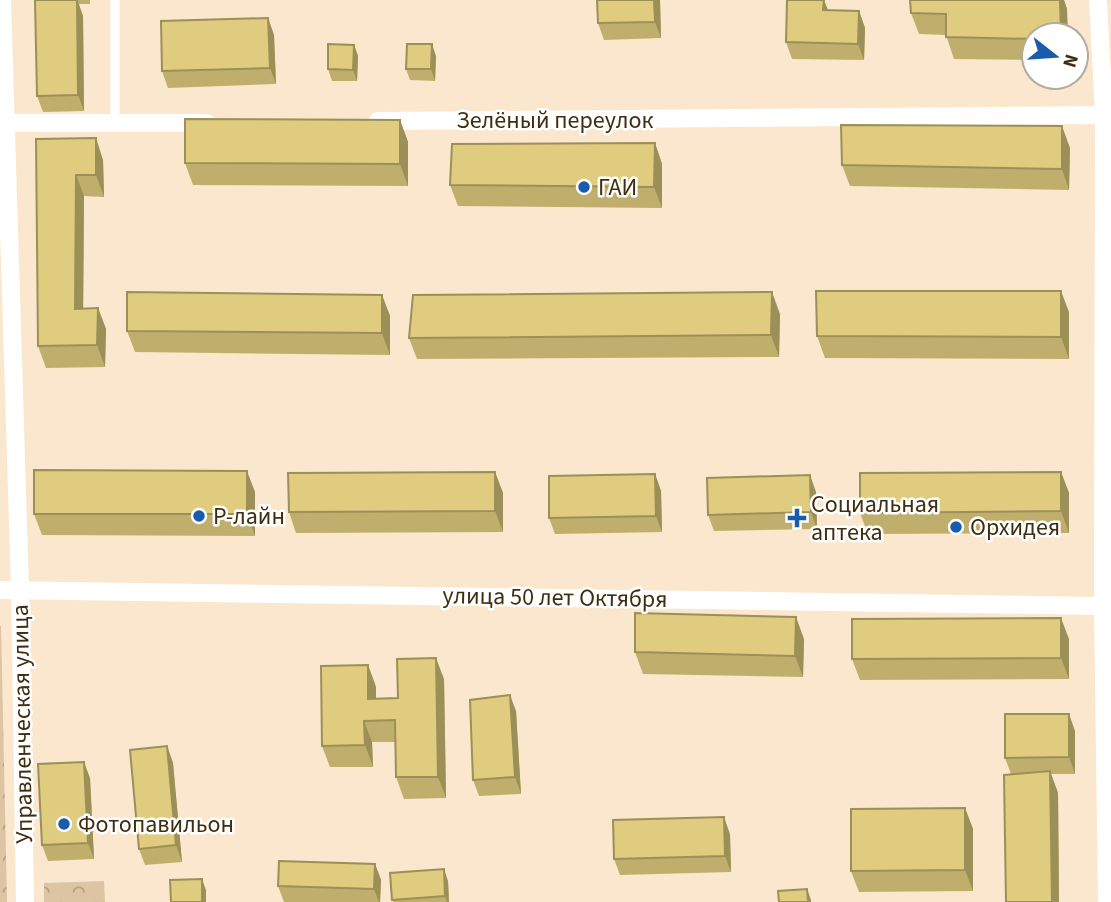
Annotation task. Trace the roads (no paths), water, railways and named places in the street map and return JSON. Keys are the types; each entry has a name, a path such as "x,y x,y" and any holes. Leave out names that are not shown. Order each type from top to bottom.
{"street":[{"name":"Управленческая улица","path":"2,0 20,589 25,902"},
{"path":"1098,0 1104,115 1107,902"},
{"name":"Зелёный переулок","path":"365,121 1104,115"},
{"path":"7,122 226,123"},
{"name":"улица 50 лет Октября","path":"0,590 1107,606"}],"lane":[{"path":"115,0 115,124"}],"place":[{"name":"ГАИ","path":"584,187"},
{"name":"Р-лайн","path":"199,516"},
{"name":"Социальная аптека","path":"797,518"},
{"name":"Орхидея","path":"956,527"},
{"name":"Фотопавильон","path":"64,824"}]}
